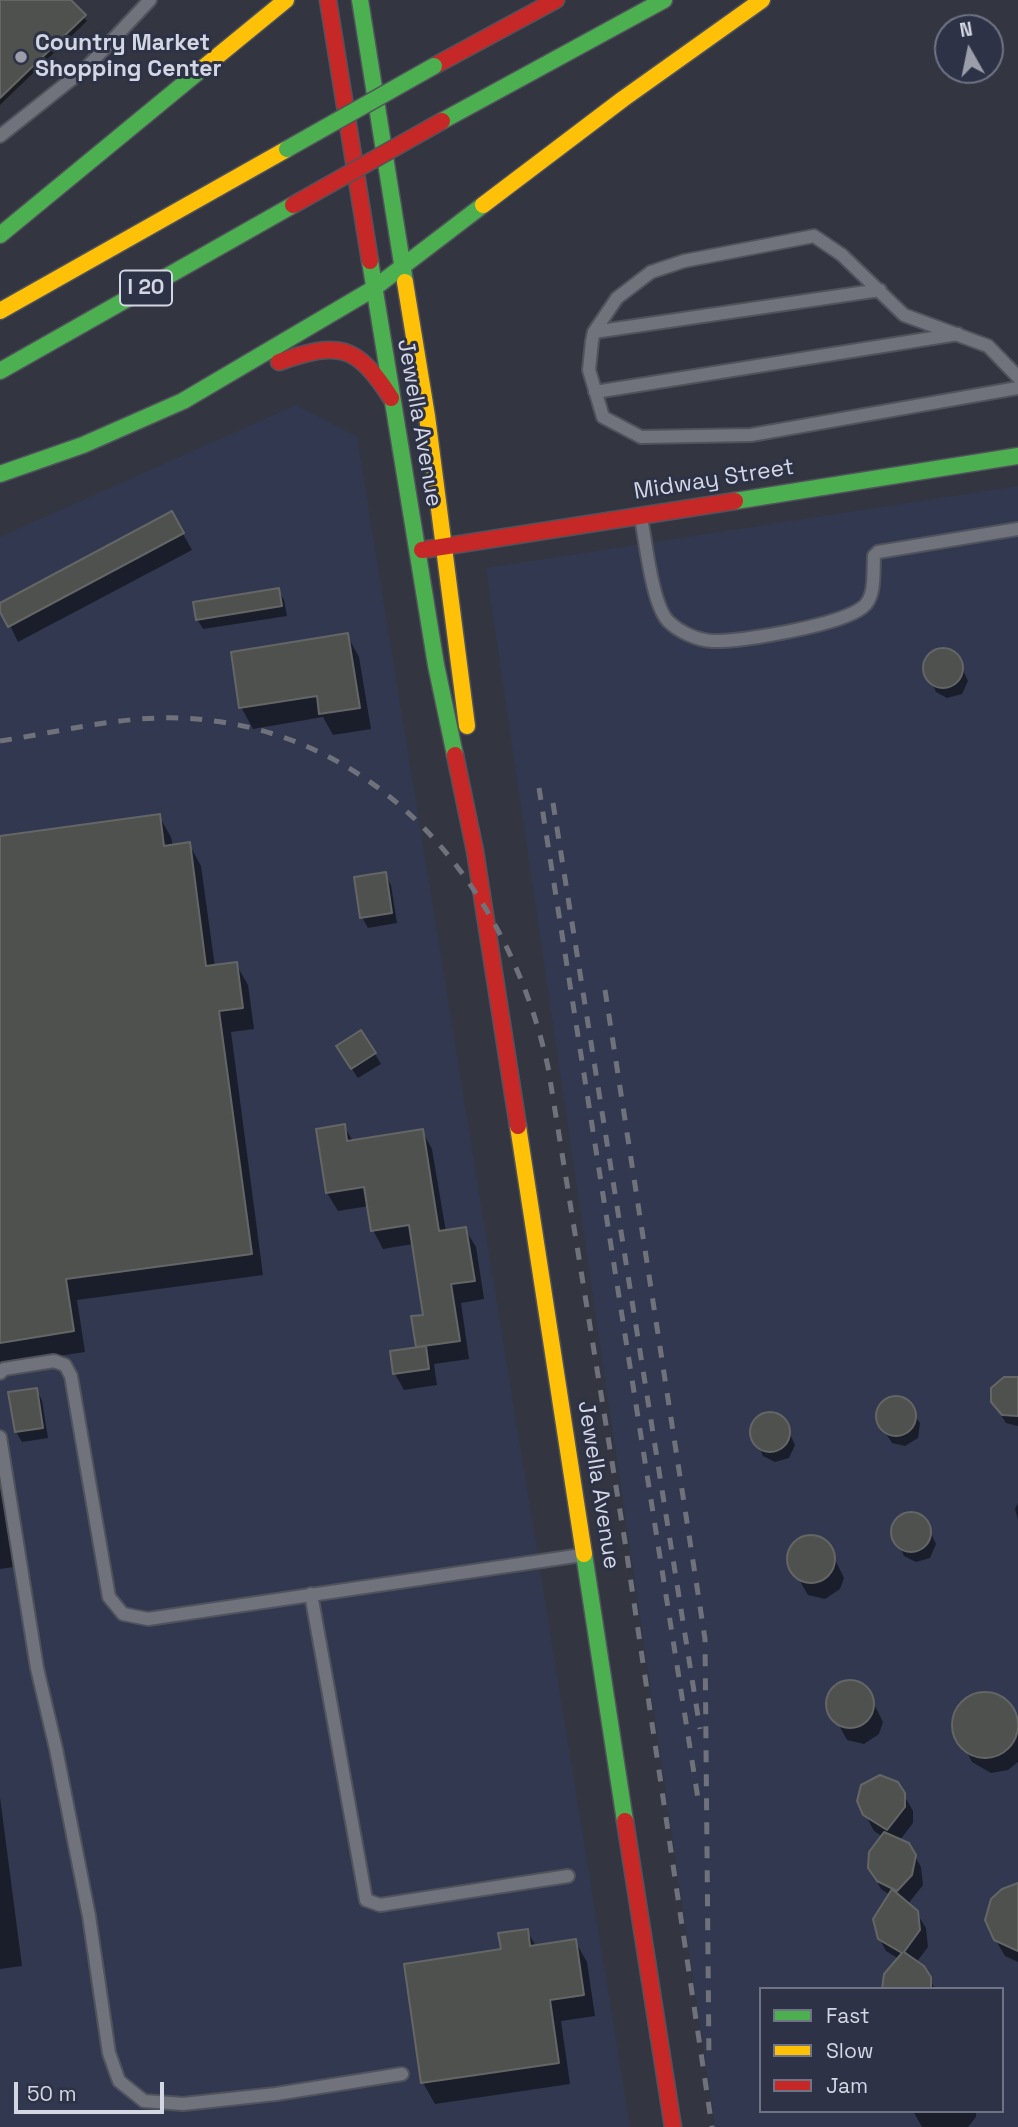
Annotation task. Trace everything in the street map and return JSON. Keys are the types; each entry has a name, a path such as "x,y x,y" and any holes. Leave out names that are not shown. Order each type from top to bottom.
{"main road":[{"path":"0,235 286,0"},
{"name":"Jewella Avenue","path":"328,0 438,678 475,851 673,2127"},
{"name":"Jewella Avenue","path":"360,0 403,267 465,696 475,851"},
{"name":"I 20","path":"0,311 556,0"},
{"name":"I 20","path":"0,371 442,121 664,0"},
{"path":"183,401 373,289 623,99 762,0"},
{"path":"0,474 83,445 281,361 334,346 368,363 391,398"},
{"name":"Midway Street","path":"417,551 1018,456"}],"lane":[{"path":"0,136 87,67 150,0"},
{"path":"1018,377 988,346 962,334 904,315 842,255 814,236 684,261 651,272 617,298 594,332 589,370 603,417 641,437 751,435 1018,388"},
{"path":"594,332 880,290"},
{"path":"595,392 962,334"},
{"path":"640,515 659,604 666,619 682,631 712,641 771,635 846,616 864,607 871,597 874,556 878,552 1018,529"},
{"path":"0,1373 54,1362 65,1365 71,1376 109,1597 122,1614 148,1619 585,1554"},
{"path":"0,1437 37,1668 89,1916 109,2053 119,2081 144,2101 183,2104 276,2094 402,2074"},
{"path":"311,1594 366,1900 380,1905 568,1877"}],"shaded area":[{"path":"296,405 357,437 630,2127 0,2127 0,537"},
{"path":"1018,486 1018,2127 715,2127 486,568"}],"building":[{"name":"Country Market Shopping Center","path":"0,0 71,0 86,15 0,98"},
{"path":"172,511 184,533 8,627 0,612 0,603"},
{"path":"279,588 282,606 196,620 193,602"},
{"path":"348,633 360,708 319,714 317,696 239,708 231,652"},
{"path":"943,648 957,654 963,668 957,682 943,688 929,682 923,668 929,654"},
{"path":"160,814 164,846 190,842 206,966 237,962 243,1008 219,1011 252,1254 66,1279 74,1331 0,1343 0,836"},
{"path":"386,872 392,913 360,918 354,877"},
{"path":"361,1030 376,1053 351,1069 336,1046"},
{"path":"345,1124 347,1141 423,1129 439,1231 466,1227 475,1281 451,1284 460,1341 416,1347 411,1316 423,1315 409,1225 371,1231 364,1187 326,1193 316,1129"},
{"path":"426,1346 429,1369 393,1374 390,1351"},
{"path":"1004,1377 1018,1377 1018,1416 1002,1415 991,1402 991,1388"},
{"path":"37,1388 43,1428 15,1432 8,1392"},
{"path":"896,1396 910,1402 916,1416 910,1430 896,1436 882,1430 876,1416 882,1402"},
{"path":"770,1412 784,1418 790,1432 784,1446 770,1452 756,1446 750,1432 756,1418"},
{"path":"911,1512 925,1518 931,1532 925,1546 911,1552 897,1546 891,1532 897,1518"},
{"path":"811,1535 828,1542 835,1559 828,1576 811,1583 794,1576 787,1559 794,1542"},
{"path":"850,1680 867,1687 874,1704 867,1721 850,1728 833,1721 826,1704 833,1687"},
{"path":"985,1692 1008,1702 1018,1725 1008,1748 985,1758 962,1748 952,1725 962,1702"},
{"path":"880,1775 898,1782 905,1793 905,1807 887,1830 863,1815 857,1801 861,1785"},
{"path":"884,1832 909,1843 916,1855 912,1875 897,1891 877,1881 868,1868 869,1852"},
{"path":"1018,1883 1018,1951 994,1940 985,1920 991,1899 1002,1889"},
{"path":"892,1889 918,1911 920,1930 904,1952 924,1966 931,1977 931,1987 882,1987 884,1974 902,1953 878,1939 873,1919"},
{"path":"528,1929 530,1946 576,1939 584,1995 550,2000 559,2063 421,2083 404,1964 501,1949 498,1933"}],"railway":[{"path":"0,741 134,719 179,718 250,728 315,750 372,784 423,827 466,878 501,937 529,1000 548,1067 625,1542 712,2127"},
{"path":"539,788 699,1805"},
{"path":"553,803 700,1729"},
{"path":"605,990 705,1639 709,2060"}],"traffic: fast":[{"path":"360,0 405,282"},
{"path":"442,121 664,0"},
{"path":"287,149 434,66"},
{"path":"0,235 203,68"},
{"path":"0,371 293,205"},
{"path":"0,474 83,445 183,401 373,289 483,205"},
{"path":"370,261 436,665 455,755"},
{"path":"735,501 1018,456"},
{"path":"584,1554 625,1821"}],"traffic: slow":[{"path":"203,68 286,0"},
{"path":"483,205 623,99 762,0"},
{"path":"0,311 287,149"},
{"path":"405,282 427,416 467,726"},
{"path":"518,1126 584,1554"}],"traffic: jam":[{"path":"328,0 370,261"},
{"path":"434,66 556,0"},
{"path":"293,205 442,121"},
{"path":"279,362 317,351 344,352 356,357 367,367 391,398"},
{"path":"422,550 735,501"},
{"path":"455,755 475,851 518,1126"},
{"path":"625,1821 673,2127"}],"place":[{"name":"Country Market Shopping Center","path":"21,57"}]}
